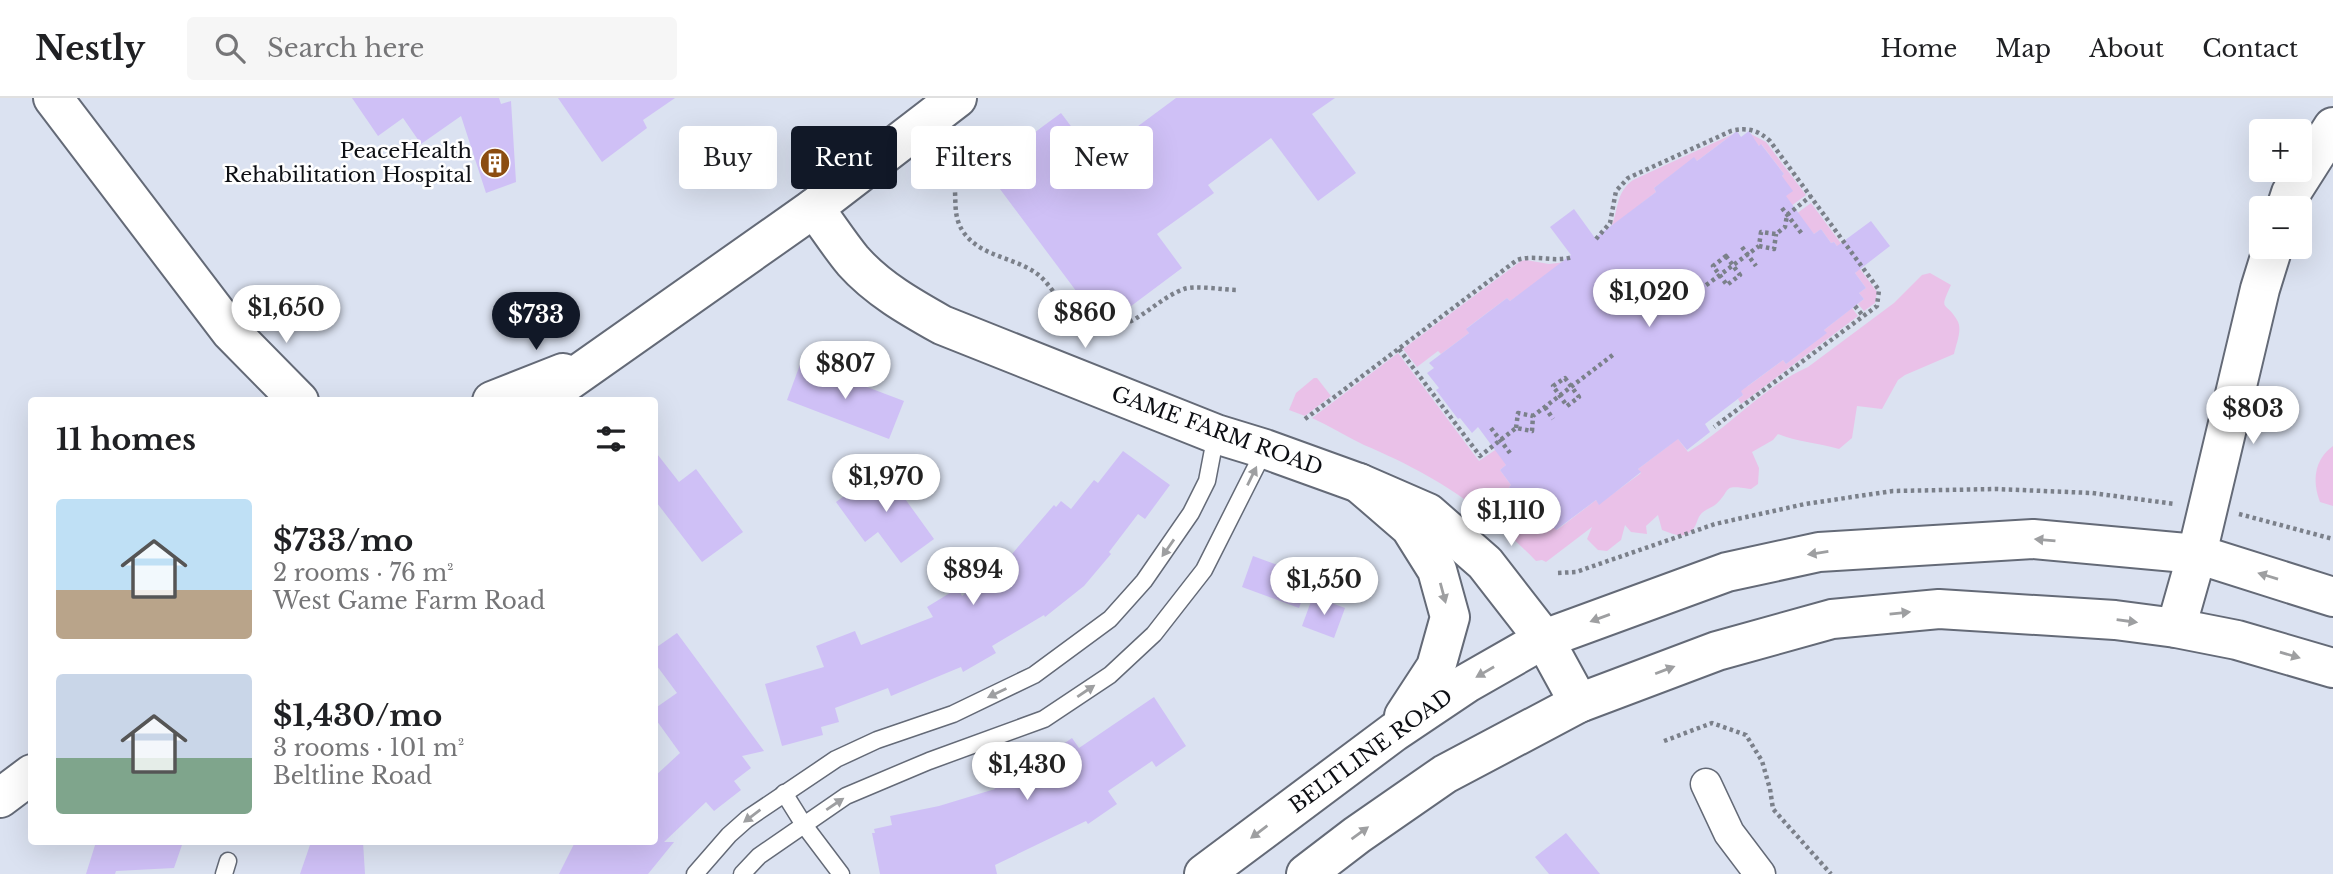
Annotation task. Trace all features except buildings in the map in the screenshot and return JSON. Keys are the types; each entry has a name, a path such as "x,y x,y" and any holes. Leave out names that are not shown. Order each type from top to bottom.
{"main road":[{"path":"920,126 957,98"},
{"path":"53,99 231,332 295,397"},
{"path":"2290,196 2333,127"},
{"path":"546,397 814,208 911,133"},
{"name":"GAME FARM ROAD","path":"814,208 854,261 879,285 942,325 1216,434 1359,483 1428,513 1485,563 1544,639 1579,703"},
{"path":"2176,628 2197,554 2269,259"},
{"path":"231,332 268,397"},
{"path":"502,397 601,358"},
{"path":"1359,483 1410,527 1437,570 1450,617 1436,667 1394,732"},
{"name":"BELTLINE ROAD","path":"1204,874 1394,732 1467,682 1544,639 1727,572 1819,552 2033,539 2197,554 2333,597"},
{"path":"1306,874 1445,774 1579,703 1717,651 1832,620 1939,609 2115,620 2237,640 2333,668"},
{"path":"0,798 28,777"}],"street":[{"path":"1706,784 1729,833 1760,874"}],"lane":[{"path":"695,874 729,835 784,793 836,759 877,740 953,714 1034,675 1110,619 1144,581 1191,513 1207,481 1216,434"},
{"path":"742,874 759,856 846,796 929,761 1044,719 1110,675 1154,634 1204,570 1265,449"},
{"path":"784,793 841,874"}],"path":[{"path":"1596,239 1610,223 1616,191 1628,178 1731,131 1742,128 1755,130 1764,135 1879,290 1877,306 1714,427"},
{"path":"954,189 955,216 964,234 976,245 1026,267 1041,277 1072,317 1093,329 1107,330 1132,323 1186,288 1237,290"},
{"path":"1759,246 1774,249 1776,234 1785,227 1787,215 1811,197"},
{"path":"1782,208 1802,234"},
{"path":"1678,306 1759,246 1761,232 1776,234"},
{"path":"1742,247 1756,266"},
{"path":"1726,256 1733,265 1740,275 1727,285 1713,266 1726,256"},
{"path":"1305,419 1517,260 1526,257 1563,260 1572,257"},
{"path":"1855,306 1863,316"},
{"path":"1399,349 1480,456 1516,428 1518,414 1534,416"},
{"path":"1516,428 1532,431 1534,416 1614,354"},
{"path":"1565,378 1579,397 1567,406 1559,396 1553,386 1565,378"},
{"path":"1545,407 1553,419"},
{"path":"1490,428 1510,453"},
{"path":"1558,573 1576,572 1715,524 1805,504 1893,491 1996,489 2079,493 2181,505"},
{"path":"2242,514 2333,539"},
{"path":"1664,741 1712,723 1746,735 1762,761 1773,809 1831,874"}],"shaded area":[{"path":"1749,133 1766,142 1806,195 1787,209 1782,176 1784,174"},
{"path":"1733,134 1697,161 1694,158 1654,188 1656,192 1611,227 1620,196 1633,180"},
{"path":"1811,203 1877,292 1875,303 1864,311 1858,304 1864,299 1859,293 1866,288 1855,273 1857,271 1821,229 1814,234 1796,214"},
{"path":"1521,261 1549,264 1566,262 1510,301 1507,298 1467,328 1469,333 1441,354 1438,351 1417,367 1403,349"},
{"path":"1930,273 1951,285 1944,303 1959,324 1954,354 1898,380 1882,409 1857,406 1852,438 1839,449 1778,434 1752,452 1759,468 1758,484 1751,489 1728,489 1715,505 1702,513 1694,527 1686,534 1678,535 1662,530 1658,515 1646,526 1647,534 1631,532 1625,525 1621,540 1607,551 1598,550 1587,539 1592,527 1546,562 1536,561 1477,508 1435,480 1312,418 1398,353 1479,461 1501,446 1506,465 1500,470 1511,485 1509,487 1531,517 1534,515 1544,529 1551,524 1557,530 1596,500 1599,504 1641,473 1638,469 1671,444 1675,435 1688,452 1776,385 1808,367 1894,303 1922,275"},
{"path":"1852,308 1858,316 1741,404 1738,399 1743,395 1738,388 1748,386 1783,360 1786,364 1826,333 1824,330"},
{"path":"1317,378 1331,396 1305,416 1289,410 1296,393"},
{"path":"2333,446 2333,506 2320,502 2316,471 2322,458"}],"place":[{"name":"PeaceHealth Rehabilitation Hospital","path":"495,163"}]}
